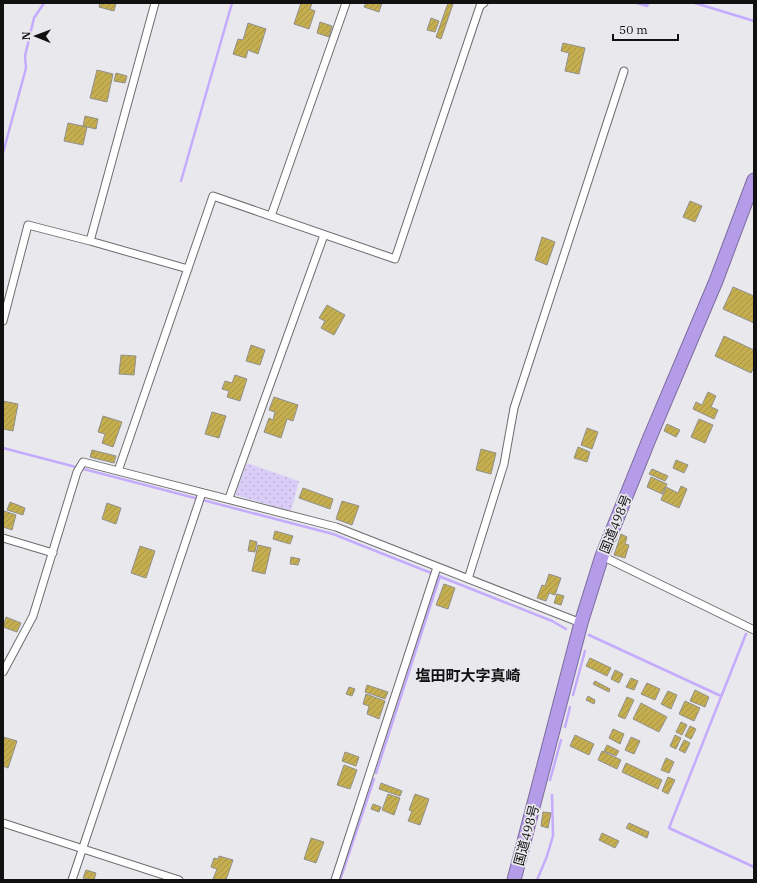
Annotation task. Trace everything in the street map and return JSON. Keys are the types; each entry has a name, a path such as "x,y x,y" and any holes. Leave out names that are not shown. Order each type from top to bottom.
{"highway":[{"name":"国道498号","path":"514,880 581,623 602,556 650,436 716,281 754,180"}],"street":[{"path":"90,241 155,3"},
{"path":"271,216 346,3"},
{"path":"118,471 213,196 395,260 480,6 484,3"},
{"path":"468,579 504,464 514,408 624,71"},
{"path":"3,321 28,225 188,269"},
{"path":"228,498 324,235"},
{"path":"3,672 33,616 77,472 83,462 202,493 228,498 336,527 581,623"},
{"path":"72,880 202,493"},
{"path":"3,538 53,554"},
{"path":"602,556 754,630"},
{"path":"335,880 437,567"},
{"path":"3,823 178,880"}],"shaded area":[{"path":"247,463 299,481 291,511 235,495"}],"building":[{"path":"100,3 116,3 114,11 99,7"},
{"path":"301,3 312,3 310,9 315,11 309,29 294,24"},
{"path":"366,3 382,3 379,12 364,7"},
{"path":"448,3 453,4 441,39 436,37"},
{"path":"431,18 439,21 435,32 427,30"},
{"path":"320,22 332,26 329,37 317,33"},
{"path":"248,23 266,29 258,54 248,50 246,58 233,54 238,39 243,40"},
{"path":"563,43 585,48 579,74 565,71 569,53 561,51"},
{"path":"97,70 113,74 107,102 90,98"},
{"path":"116,73 127,76 125,83 114,81"},
{"path":"85,116 98,119 96,129 83,126"},
{"path":"68,123 87,127 83,145 64,141"},
{"path":"690,201 702,206 695,222 683,217"},
{"path":"542,237 555,242 547,265 535,260"},
{"path":"733,287 754,296 754,323 723,309"},
{"path":"327,305 345,315 334,335 321,328 325,321 319,318"},
{"path":"724,336 754,350 754,367 751,373 715,356"},
{"path":"251,345 265,350 260,365 246,361"},
{"path":"121,355 136,356 134,375 119,374"},
{"path":"235,375 247,379 240,401 227,397 229,391 222,389 225,381 232,383"},
{"path":"708,392 716,396 711,407 718,410 714,419 693,409 696,402 702,405"},
{"path":"274,397 298,405 293,421 287,419 281,438 264,432 269,418 273,420 275,412 269,410"},
{"path":"3,401 18,404 13,431 3,429"},
{"path":"212,412 226,416 219,438 205,434"},
{"path":"103,416 122,422 113,447 102,443 105,434 98,432"},
{"path":"699,419 713,425 705,443 691,437"},
{"path":"667,424 680,430 676,437 664,431"},
{"path":"587,428 598,432 592,449 581,445"},
{"path":"578,447 590,452 587,462 574,458"},
{"path":"481,449 496,453 491,474 476,470"},
{"path":"92,450 116,456 114,463 90,457"},
{"path":"676,460 688,465 684,473 673,468"},
{"path":"652,469 668,476 665,481 649,474"},
{"path":"651,477 667,484 662,494 647,487"},
{"path":"681,486 687,489 679,508 661,500 666,487 678,493"},
{"path":"303,488 333,499 330,509 299,498"},
{"path":"342,501 359,506 352,525 336,519"},
{"path":"10,502 25,508 23,515 7,510"},
{"path":"107,503 121,508 116,524 102,519"},
{"path":"4,511 16,515 12,530 3,527"},
{"path":"275,531 293,536 290,544 273,539"},
{"path":"621,534 627,537 625,544 629,545 625,558 614,555"},
{"path":"250,540 257,542 255,552 248,551"},
{"path":"258,545 271,548 265,574 252,571"},
{"path":"140,546 155,551 146,578 131,573"},
{"path":"291,557 300,559 298,565 290,564"},
{"path":"549,574 561,578 555,595 549,593 546,601 537,598 542,585 545,586"},
{"path":"444,584 455,588 448,609 436,605"},
{"path":"557,594 564,596 561,605 554,603"},
{"path":"6,617 21,623 17,632 3,627"},
{"path":"590,658 611,668 607,676 586,666"},
{"path":"615,670 623,674 619,683 611,679"},
{"path":"631,678 638,681 634,690 626,687"},
{"path":"595,681 610,689 609,692 593,684"},
{"path":"647,683 660,689 655,700 641,694"},
{"path":"367,685 388,692 385,699 365,692"},
{"path":"349,687 355,689 352,696 346,694"},
{"path":"695,690 709,697 705,707 690,701"},
{"path":"668,691 677,695 671,709 661,704"},
{"path":"366,694 385,701 379,719 367,714 369,706 363,704"},
{"path":"588,696 595,700 594,704 586,700"},
{"path":"627,697 634,700 625,719 618,716"},
{"path":"685,701 700,708 694,721 679,714"},
{"path":"641,703 667,717 659,732 633,719"},
{"path":"681,722 687,725 682,735 676,732"},
{"path":"690,726 696,729 691,739 685,736"},
{"path":"613,729 624,734 620,744 609,738"},
{"path":"575,735 594,744 589,755 570,746"},
{"path":"675,735 681,738 676,749 670,746"},
{"path":"3,737 17,741 8,768 3,766"},
{"path":"631,737 640,741 634,754 625,750"},
{"path":"684,740 690,743 685,753 679,750"},
{"path":"607,745 619,751 616,756 604,751"},
{"path":"602,751 621,760 617,769 598,760"},
{"path":"345,752 359,757 356,766 342,761"},
{"path":"666,758 674,762 669,773 661,770"},
{"path":"626,763 662,780 658,789 622,772"},
{"path":"344,765 357,770 350,789 337,785"},
{"path":"668,777 675,780 668,794 662,791"},
{"path":"381,783 402,791 400,796 379,789"},
{"path":"388,794 400,798 394,815 382,810"},
{"path":"415,794 429,799 420,825 408,821 412,811 409,810"},
{"path":"373,804 381,807 379,812 371,809"},
{"path":"543,812 551,813 548,828 541,826"},
{"path":"629,823 649,832 647,838 626,828"},
{"path":"602,833 619,841 615,848 599,840"},
{"path":"311,838 324,842 316,863 304,859"},
{"path":"219,856 233,860 226,880 213,879 217,869 211,867 214,858 218,859"},
{"path":"86,870 96,873 94,880 83,878"}],"waterway":[{"path":"3,153 26,68 25,56 34,18 44,3"},
{"path":"181,181 232,3"},
{"path":"637,3 647,6 648,3"},
{"path":"695,3 754,21"},
{"path":"3,448 333,534 552,621 566,629"},
{"path":"376,773 440,576"},
{"path":"746,634 669,828 754,867"},
{"path":"589,635 721,696"},
{"path":"573,695 585,651"},
{"path":"565,727 570,707"},
{"path":"550,780 561,740"},
{"path":"340,880 374,779"},
{"path":"537,880 553,836 552,795"}],"district":[{"name":"塩田町大字真崎","path":"468,676"}]}
